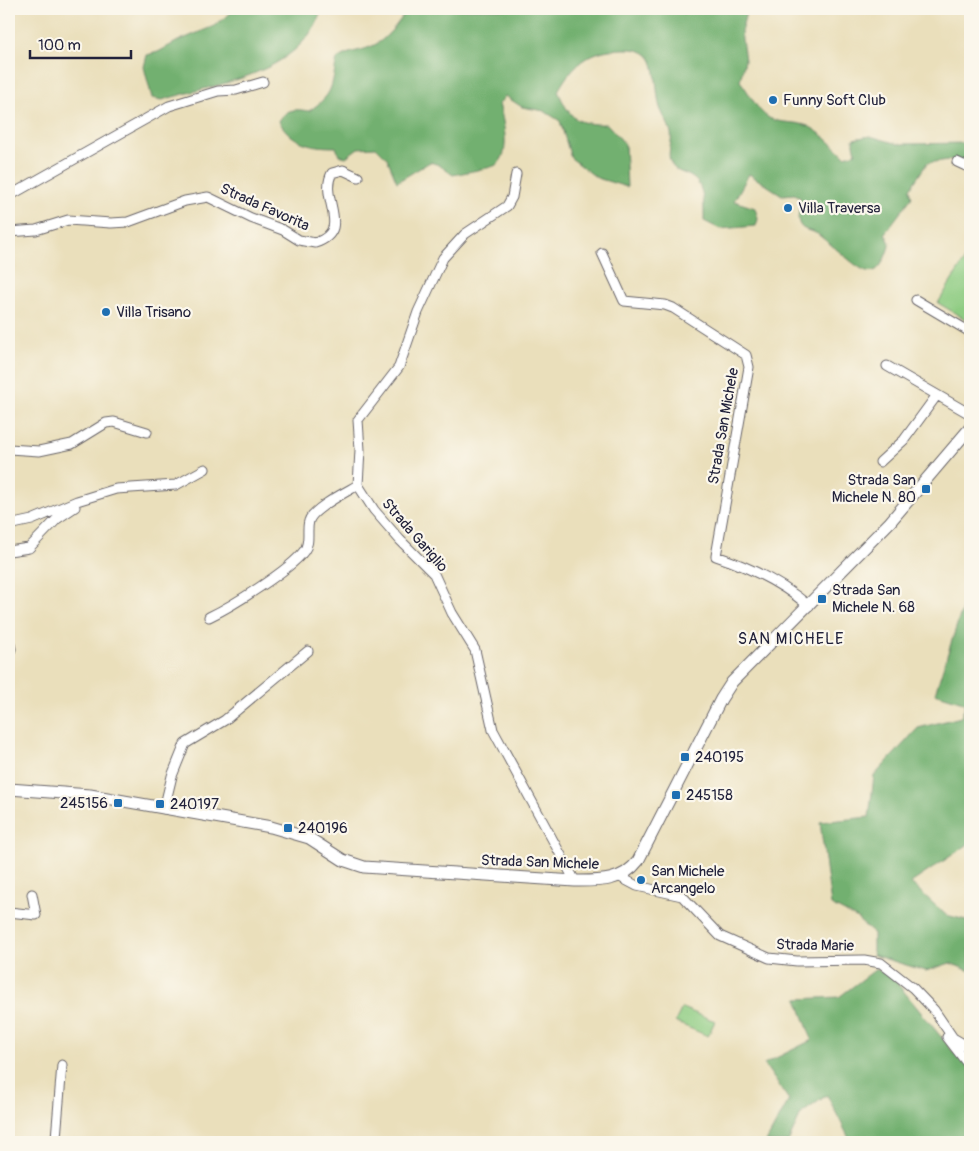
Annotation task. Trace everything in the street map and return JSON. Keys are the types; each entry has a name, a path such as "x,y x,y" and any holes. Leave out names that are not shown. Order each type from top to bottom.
{"street":[{"path":"9,196 170,106 218,91 236,90 262,82"},
{"path":"957,162 970,168"},
{"name":"Strada Favorita","path":"9,232 36,230 68,220 111,224 128,222 185,201 208,197 251,218 283,230 299,240 315,244 329,236 334,226 328,184 332,173 343,170 358,177"},
{"path":"209,617 236,602 296,560 307,545 309,519 314,513 358,485 360,450 358,420 399,367 418,312 443,258 465,234 507,206 512,197 516,174"},
{"name":"Strada San Michele","path":"602,253 624,301 665,305 674,308 746,355 749,367 716,556 759,574 799,597 809,606"},
{"path":"916,300 970,332"},
{"path":"888,366 970,414"},
{"path":"880,462 904,440 937,395"},
{"path":"9,449 39,450 72,444 106,423 114,422 146,432"},
{"name":"Strada San Michele","path":"9,789 90,795 244,822 300,835 317,842 350,863 364,867 575,881 597,881 620,877 638,861 728,688 890,522 970,428"},
{"path":"9,525 32,520 86,498 116,489 176,485 205,469"},
{"name":"Strada Gariglio","path":"358,485 374,510 400,540 434,574 452,613 475,650 493,730 575,881"},
{"path":"9,551 29,548 57,518 86,498"},
{"path":"9,640 9,654"},
{"path":"164,809 172,776 185,744 226,720 308,651"},
{"name":"Strada Marie","path":"620,877 637,886 682,896 720,936 769,958 796,961 864,960 881,963 914,988 953,1038 970,1048"},
{"path":"9,912 36,915 32,894"},
{"path":"938,1017 939,1024 953,1046 970,1067"},
{"path":"37,1142 56,1138 62,1065"}],"green space":[{"path":"236,9 322,9 311,31 296,49 277,62 255,73 232,81 162,100 152,98 144,67 147,55 158,52 178,41 214,26"},
{"path":"408,9 747,9 741,32 745,60 740,81 764,115 778,121 808,126 823,135 845,156 856,153 853,139 870,136 898,144 970,143 970,165 956,159 927,163 910,189 912,197 885,233 890,243 886,256 881,265 871,272 858,266 818,234 802,227 798,219 801,198 795,194 782,195 749,174 734,201 755,208 758,219 756,226 720,229 704,221 703,198 700,186 693,178 678,171 671,163 669,156 671,133 659,104 654,68 646,54 638,50 609,50 592,55 573,69 558,91 566,108 575,118 588,123 607,124 625,144 627,187 597,178 571,158 560,121 544,111 522,107 505,96 499,104 505,136 504,153 501,160 493,166 453,175 439,165 430,162 397,182 387,158 376,147 358,148 346,157 339,155 336,147 303,143 290,135 279,121 282,117 292,110 309,111 323,100 330,89 337,59 345,54 376,44 391,31"},
{"path":"970,251 970,322 938,303"},
{"path":"970,593 970,843 911,883 946,915 970,921 970,971 950,963 926,971 873,955 873,933 856,918 831,905 820,822 869,817 874,776 918,728 961,717 966,703 935,693 964,603"},
{"path":"876,969 892,977 956,1055 970,1038 970,1142 851,1142 827,1095 801,1114 788,1142 766,1142 789,1100 764,1064 812,1040 797,999 839,997"},
{"path":"682,1008 715,1021 708,1036 675,1022"}],"place":[{"name":"Funny Soft Club","path":"773,100"},
{"name":"Villa Traversa","path":"788,208"},
{"name":"Villa Trisano","path":"106,312"},
{"name":"Strada San Michele N. 80","path":"926,489"},
{"name":"Strada San Michele N. 68","path":"822,599"},
{"name":"240195","path":"685,757"},
{"name":"245158","path":"676,795"},
{"name":"245156","path":"118,803"},
{"name":"240197","path":"160,804"},
{"name":"240196","path":"288,828"},
{"name":"San Michele Arcangelo","path":"641,880"}],"district":[{"name":"SAN MICHELE","path":"791,638"}]}
